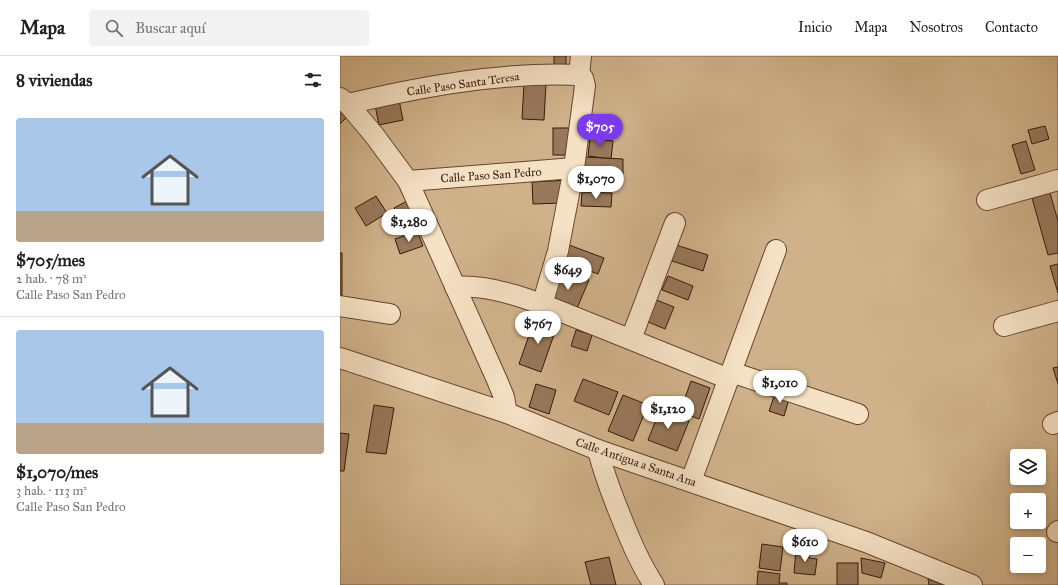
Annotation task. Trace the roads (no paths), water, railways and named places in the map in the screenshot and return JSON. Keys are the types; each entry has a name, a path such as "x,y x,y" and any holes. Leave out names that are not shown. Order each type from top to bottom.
{"street":[{"name":"Calle Paso Santa Teresa","path":"344,101 453,83 580,65"},
{"path":"542,305 558,251 574,168 585,86 580,65"},
{"path":"344,101 374,135 408,181 497,380 504,397 508,413"},
{"name":"Calle Paso San Pedro","path":"408,181 574,168"},
{"path":"987,200 1058,180"},
{"path":"631,340 675,223"},
{"path":"691,481 776,250"},
{"path":"455,287 469,286 488,288 542,305 631,340 730,375 858,414"},
{"path":"340,306 390,314"},
{"path":"1004,326 1058,311"},
{"name":"Calle Antigua a Santa Ana","path":"340,358 508,413 598,450 866,542 972,585"},
{"path":"598,450 608,483 631,541 646,573 654,585"}]}
